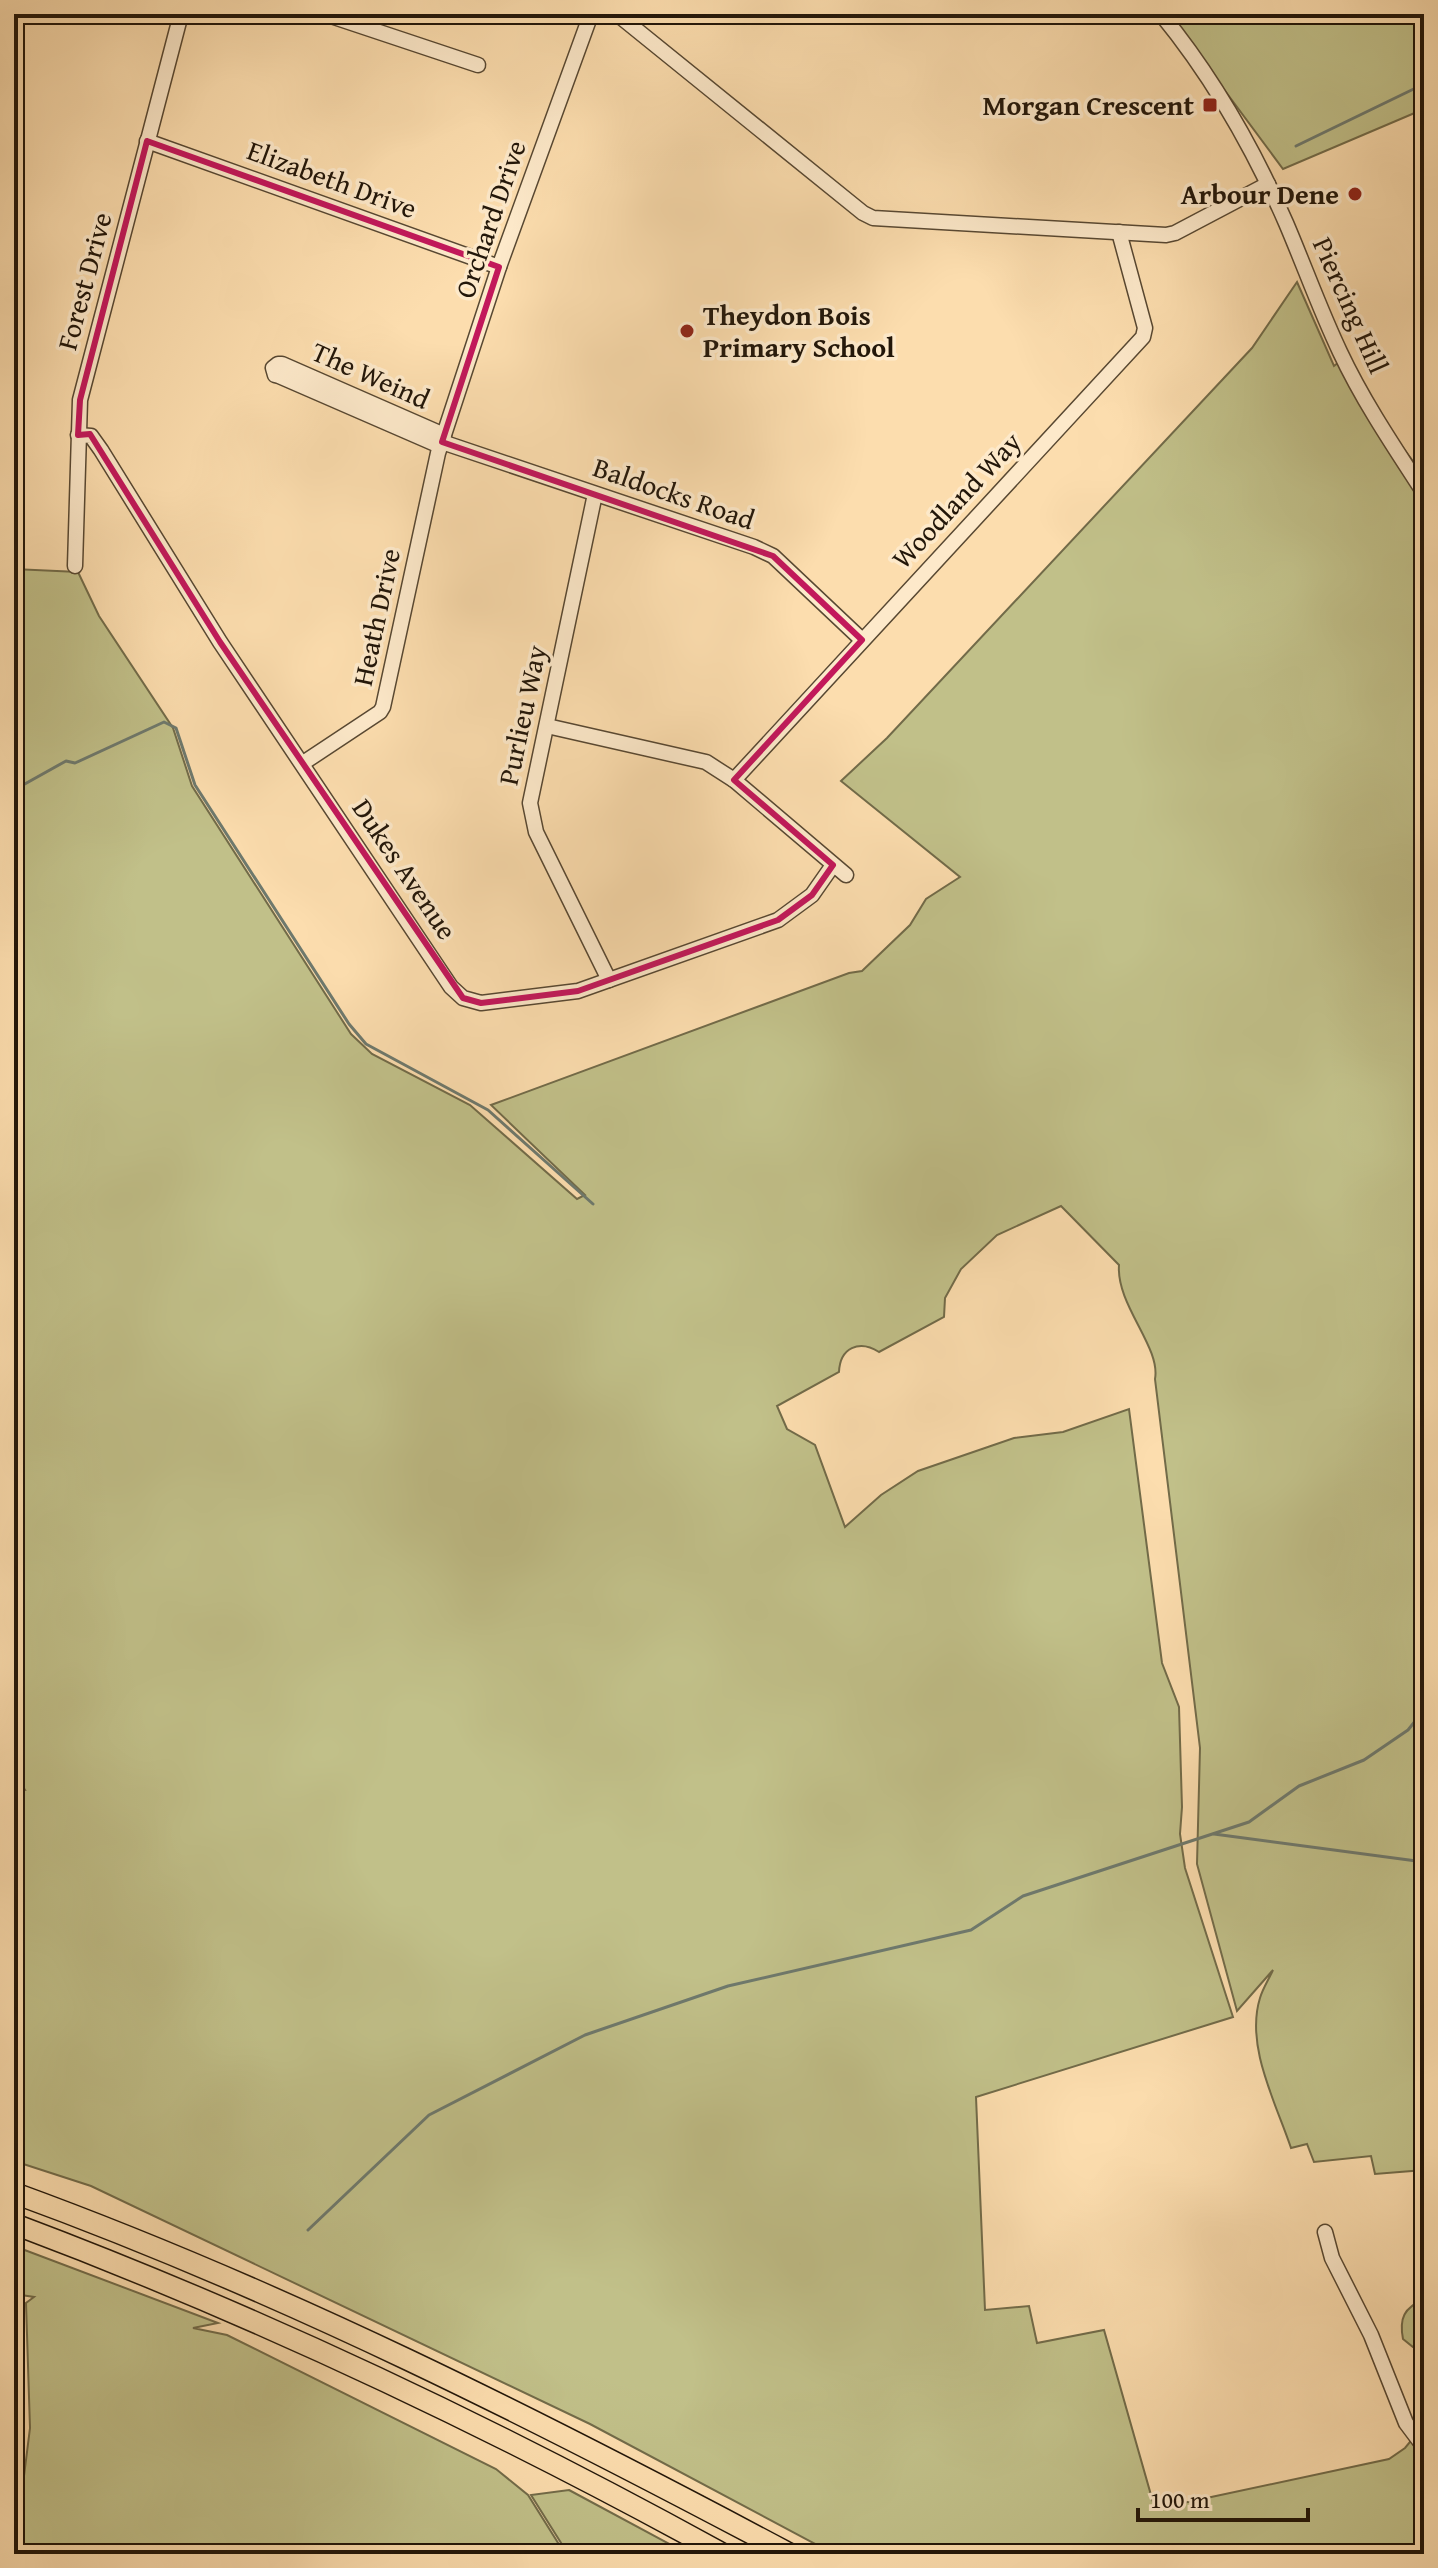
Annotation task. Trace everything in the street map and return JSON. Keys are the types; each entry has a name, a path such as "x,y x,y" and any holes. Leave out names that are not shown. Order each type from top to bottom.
{"highway":[{"path":"14,2193 223,2276 381,2346 790,2554"},
{"path":"14,2224 201,2298 398,2386 723,2554"}],"street":[{"name":"Forest Drive","path":"75,566 80,400 181,14"},
{"path":"325,14 478,65"},
{"name":"Orchard Drive","path":"442,441 499,267 591,14"},
{"path":"617,14 873,218 1175,233 1268,184"},
{"name":"Piercing Hill","path":"1161,14 1205,75 1268,184 1340,354 1379,424 1424,493"},
{"name":"Elizabeth Drive","path":"147,141 499,267"},
{"name":"Woodland Way","path":"734,780 1143,337 1145,328 1119,232"},
{"name":"The Weind","path":"282,364 442,441 275,375 273,368 282,364"},
{"name":"Dukes Avenue","path":"78,435 87,434 93,438 220,642 451,987 463,998 481,1003 578,991 778,920 812,895 833,865"},
{"name":"Baldocks Road","path":"442,441 773,556 862,640"},
{"name":"Heath Drive","path":"303,763 383,707 442,441"},
{"name":"Purlieu Way","path":"595,494 530,803 536,832 609,980"},
{"path":"547,726 706,762 734,780 846,875"},
{"path":"1325,2232 1332,2258 1371,2335 1406,2423 1424,2447"}],"highlighted area":[{"path":"147,141 499,267 442,442 773,556 862,640 734,780 833,865 812,895 778,920 578,991 481,1003 463,998 220,642 90,434 78,435 80,400"}],"shaded area":[{"path":"1168,14 1424,14 1424,109 1283,169"},
{"path":"1297,282 1334,366 1339,362 1424,476 1424,2170 1375,2174 1371,2156 1314,2162 1307,2144 1291,2148 1264,2074 1256,2035 1260,1998 1273,1970 1237,2011 1197,1864 1200,1748 1155,1367 1124,1295 1119,1265 1061,1206 997,1235 961,1269 945,1298 944,1317 879,1352 864,1346 852,1348 843,1357 839,1372 777,1406 787,1429 815,1445 845,1527 881,1495 918,1471 1014,1438 1063,1432 1129,1409 1162,1663 1179,1707 1180,1834 1185,1868 1233,2017 976,2097 985,2310 1029,2306 1037,2343 1104,2330 1155,2509 1389,2459 1405,2448 1419,2431 1424,2434 1424,2554 834,2554 590,2424 91,2186 14,2161 14,1791 25,1790 18,1779 14,1780 14,569 78,572 99,616 173,728 192,786 351,1034 372,1054 470,1105 577,1199 585,1195 491,1105 849,973 862,971 910,925 926,899 960,877 841,781 887,738 1252,348"},
{"path":"14,2246 218,2323 193,2328 227,2335 496,2469 528,2495 565,2554 20,2554 22,2492 30,2428 26,2303 34,2297 14,2294"},
{"path":"1424,2299 1424,2350 1413,2347 1403,2339 1402,2325 1404,2314"},
{"path":"569,2490 688,2554 568,2554 531,2495"}],"waterway":[{"path":"1296,146 1424,84"},
{"path":"14,790 66,761 75,763 164,722 176,728 195,785 349,1024 366,1044 488,1110 593,1204"},
{"path":"308,2230 429,2115 585,2035 728,1986 971,1930 1023,1896 1249,1822 1299,1786 1364,1760 1408,1730 1424,1710"},
{"path":"1214,1834 1424,1862"},
{"path":"20,2445 22,2301"}],"place":[{"name":"Morgan Crescent","path":"1210,105"},
{"name":"Arbour Dene","path":"1355,194"},
{"name":"Theydon Bois Primary School","path":"687,331"}]}
